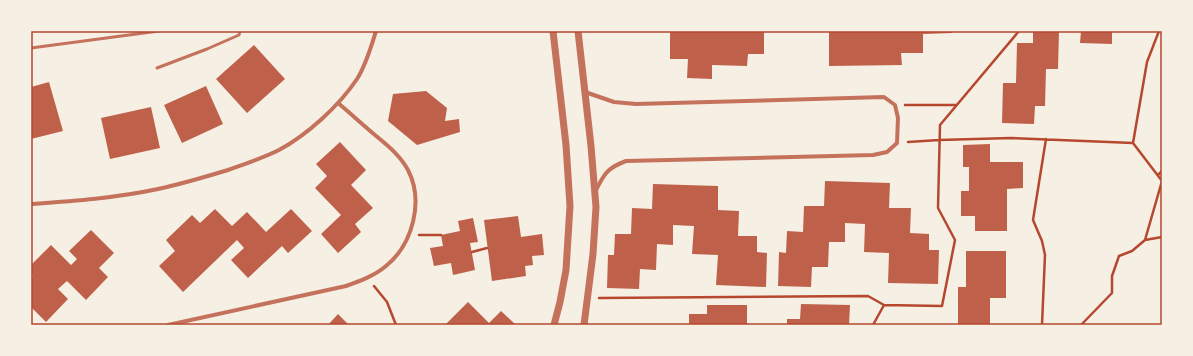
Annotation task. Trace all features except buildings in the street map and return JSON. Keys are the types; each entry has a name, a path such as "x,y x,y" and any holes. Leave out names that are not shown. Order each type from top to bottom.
{"street":[{"path":"31,204 92,200 157,190 217,173 279,150 319,121 344,96 358,78 368,56 376,31"},
{"path":"554,31 566,145 570,206 566,270 554,325"},
{"path":"578,31 596,207 593,254 584,325"},
{"path":"585,92 610,101 636,104 884,97 895,105 898,118 897,143 887,152 873,155 626,161 614,166 604,174 595,192"},
{"path":"168,325 346,286 368,278 386,267 400,253 414,220 416,200 408,170 398,156 338,103"}],"lane":[{"path":"31,48 159,31"},
{"path":"157,68 208,50 239,35 240,31"}],"path":[{"path":"588,298 868,296 884,305 942,306 955,240 938,208 940,125 1019,31"},
{"path":"1145,240 1162,181 1133,142 1147,62 1159,31"},
{"path":"895,105 957,104"},
{"path":"897,143 1011,138 1133,142"},
{"path":"1042,325 1045,254 1042,241 1033,220 1046,139"},
{"path":"1158,175 1162,171"},
{"path":"408,235 441,235"},
{"path":"1081,325 1112,293 1112,276 1119,256 1132,251 1145,240 1162,237"},
{"path":"472,252 487,248"},
{"path":"368,278 387,302 396,325"},
{"path":"873,325 884,305"}]}
